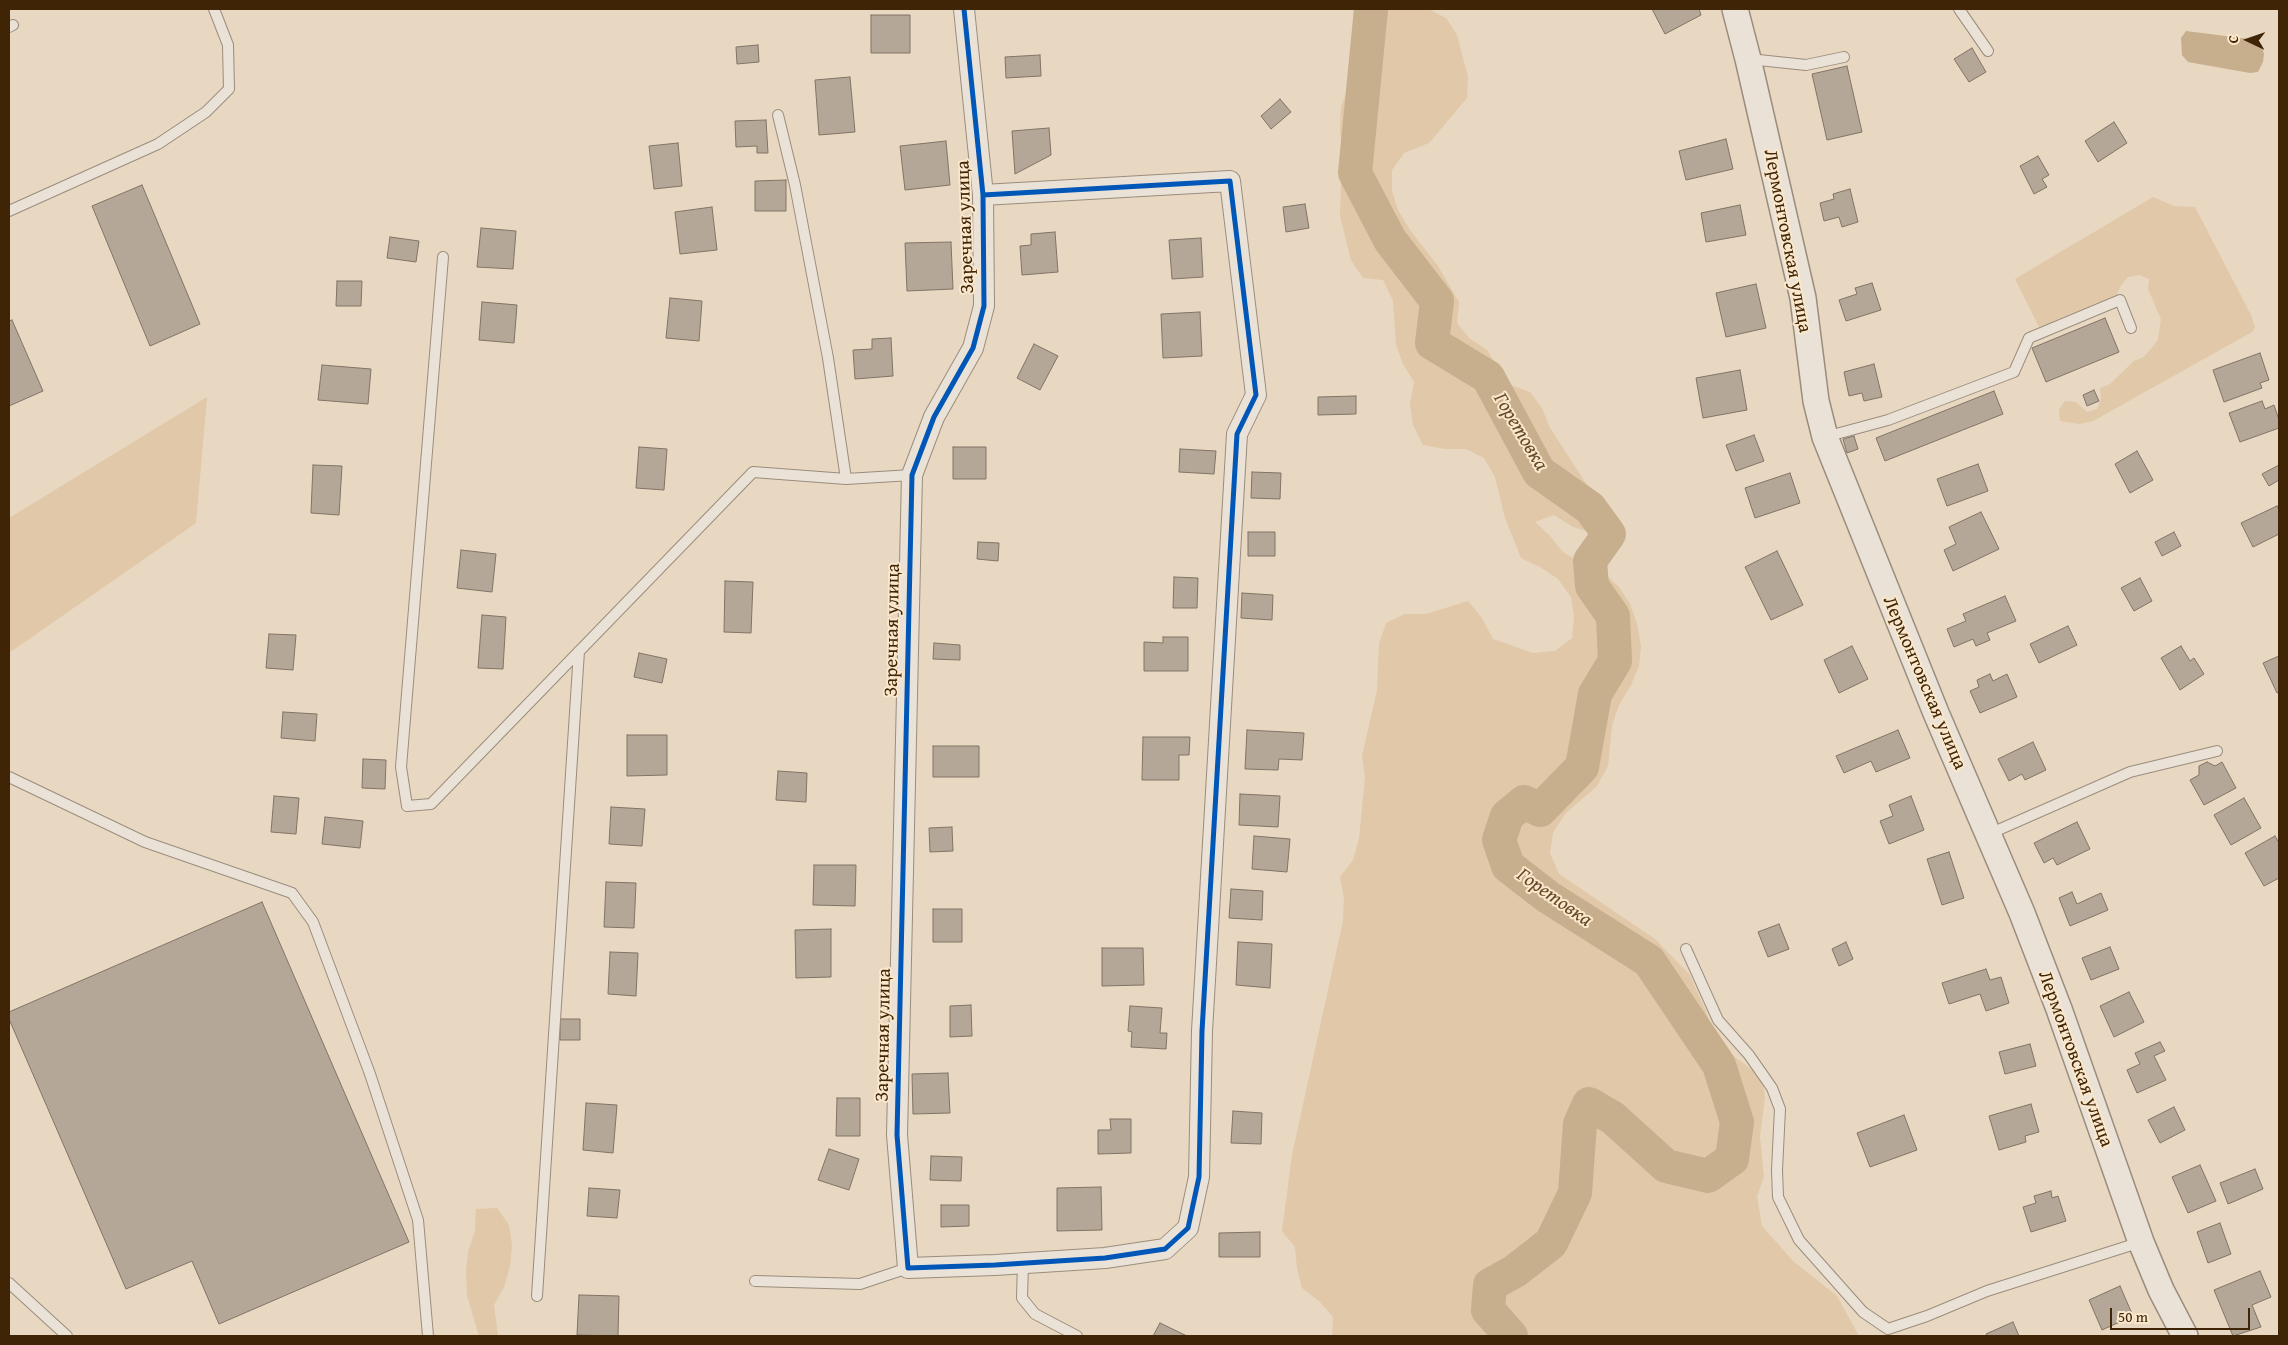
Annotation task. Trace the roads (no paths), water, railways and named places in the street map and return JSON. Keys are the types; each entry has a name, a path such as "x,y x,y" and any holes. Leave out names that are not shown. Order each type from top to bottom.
{"street":[{"name":"Заречная улица","path":"908,1268 897,1135 912,475 934,417 973,348 984,306 983,195 964,9"},
{"name":"Лермонтовская улица","path":"1735,9 1802,298 1816,402 1824,437 1936,713 2022,913 2141,1242 2161,1290 2185,1336"},
{"path":"908,1268 1023,1264 1105,1258 1165,1249 1188,1228 1199,1177 1203,1021 1237,434 1256,395 1230,181 983,195"}],"lane":[{"path":"9,211 158,144 206,112 229,89 228,45 214,9"},
{"path":"1959,9 1988,51"},
{"path":"1748,59 1806,65 1844,57"},
{"path":"778,115 795,185 826,348 846,479"},
{"path":"443,257 401,767 407,806 431,804 753,472 846,479 912,475"},
{"path":"1824,437 1888,420 2014,372 2028,338 2120,300 2131,328"},
{"path":"537,1296 579,651"},
{"path":"1988,834 2130,772 2218,751"},
{"path":"9,776 145,842 292,893 313,922 370,1074 418,1220 428,1336"},
{"path":"1686,949 1718,1020 1749,1054 1772,1088 1780,1108 1777,1170 1778,1197 1799,1240 1863,1312 1888,1329 1928,1316 1987,1290 2141,1242"},
{"path":"1023,1264 1022,1298 1035,1314 1077,1336"},
{"path":"755,1281 860,1284 908,1268"},
{"path":"9,1283 67,1336"}],"waterway":[{"name":"Горетовка","path":"1371,9 1355,173 1390,240 1437,301 1432,343 1488,377 1539,472 1590,508 1609,534 1590,561 1592,586 1613,616 1615,661 1595,694 1582,767 1540,810 1524,802 1507,816 1499,840 1508,866 1548,897 1649,961 1719,1065 1737,1122 1732,1159 1708,1176 1666,1166 1613,1118 1589,1104 1580,1124 1575,1193 1551,1243 1515,1271 1490,1285 1488,1310 1511,1336"}]}
